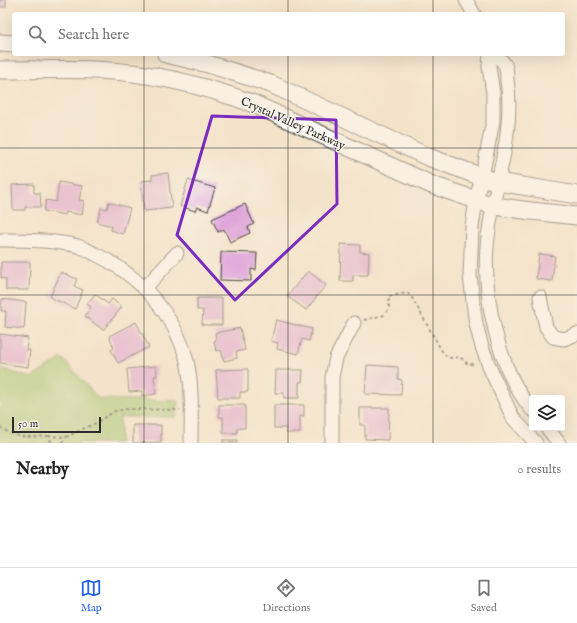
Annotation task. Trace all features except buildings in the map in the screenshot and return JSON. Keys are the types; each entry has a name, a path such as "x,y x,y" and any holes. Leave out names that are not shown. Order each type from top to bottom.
{"main road":[{"path":"0,43 12,44"},
{"name":"Crystal Valley Parkway","path":"174,56 208,64 271,84 428,157 490,180 577,196"},
{"name":"Crystal Valley Parkway","path":"0,70 96,70 161,78 203,87 254,104 432,185 494,206 531,212 577,216"}],"street":[{"path":"466,0 473,12"},
{"path":"490,56 489,67 492,93 490,180 494,206 487,248 486,271 491,315 502,352 525,402 529,407"},
{"path":"497,56 505,65 509,92 509,122 490,180 476,200 470,252 470,275 476,324 482,347 491,371 513,418 536,443"},
{"path":"0,240 42,240 80,247 108,260 129,274 145,288 167,316 178,338 186,360 190,379 191,443"},
{"path":"145,288 177,253"},
{"path":"540,297 546,327 553,337 564,339 577,334"},
{"path":"332,443 332,378 336,358 354,323"},
{"path":"549,431 559,443"}],"path":[{"path":"354,323 384,315 388,310 389,296 407,292 411,296 443,353 449,358 460,357 469,365 475,363"},
{"path":"0,427 7,433 20,437 66,437 96,423 115,411 130,409 191,410"},
{"path":"48,436 52,443"},
{"path":"62,443 66,437"}],"highlighted area":[{"path":"212,116 336,120 337,204 235,300 177,235"}],"green space":[{"path":"62,358 99,399 178,401 176,417 120,417 120,443 0,443 0,368 31,378"}]}
